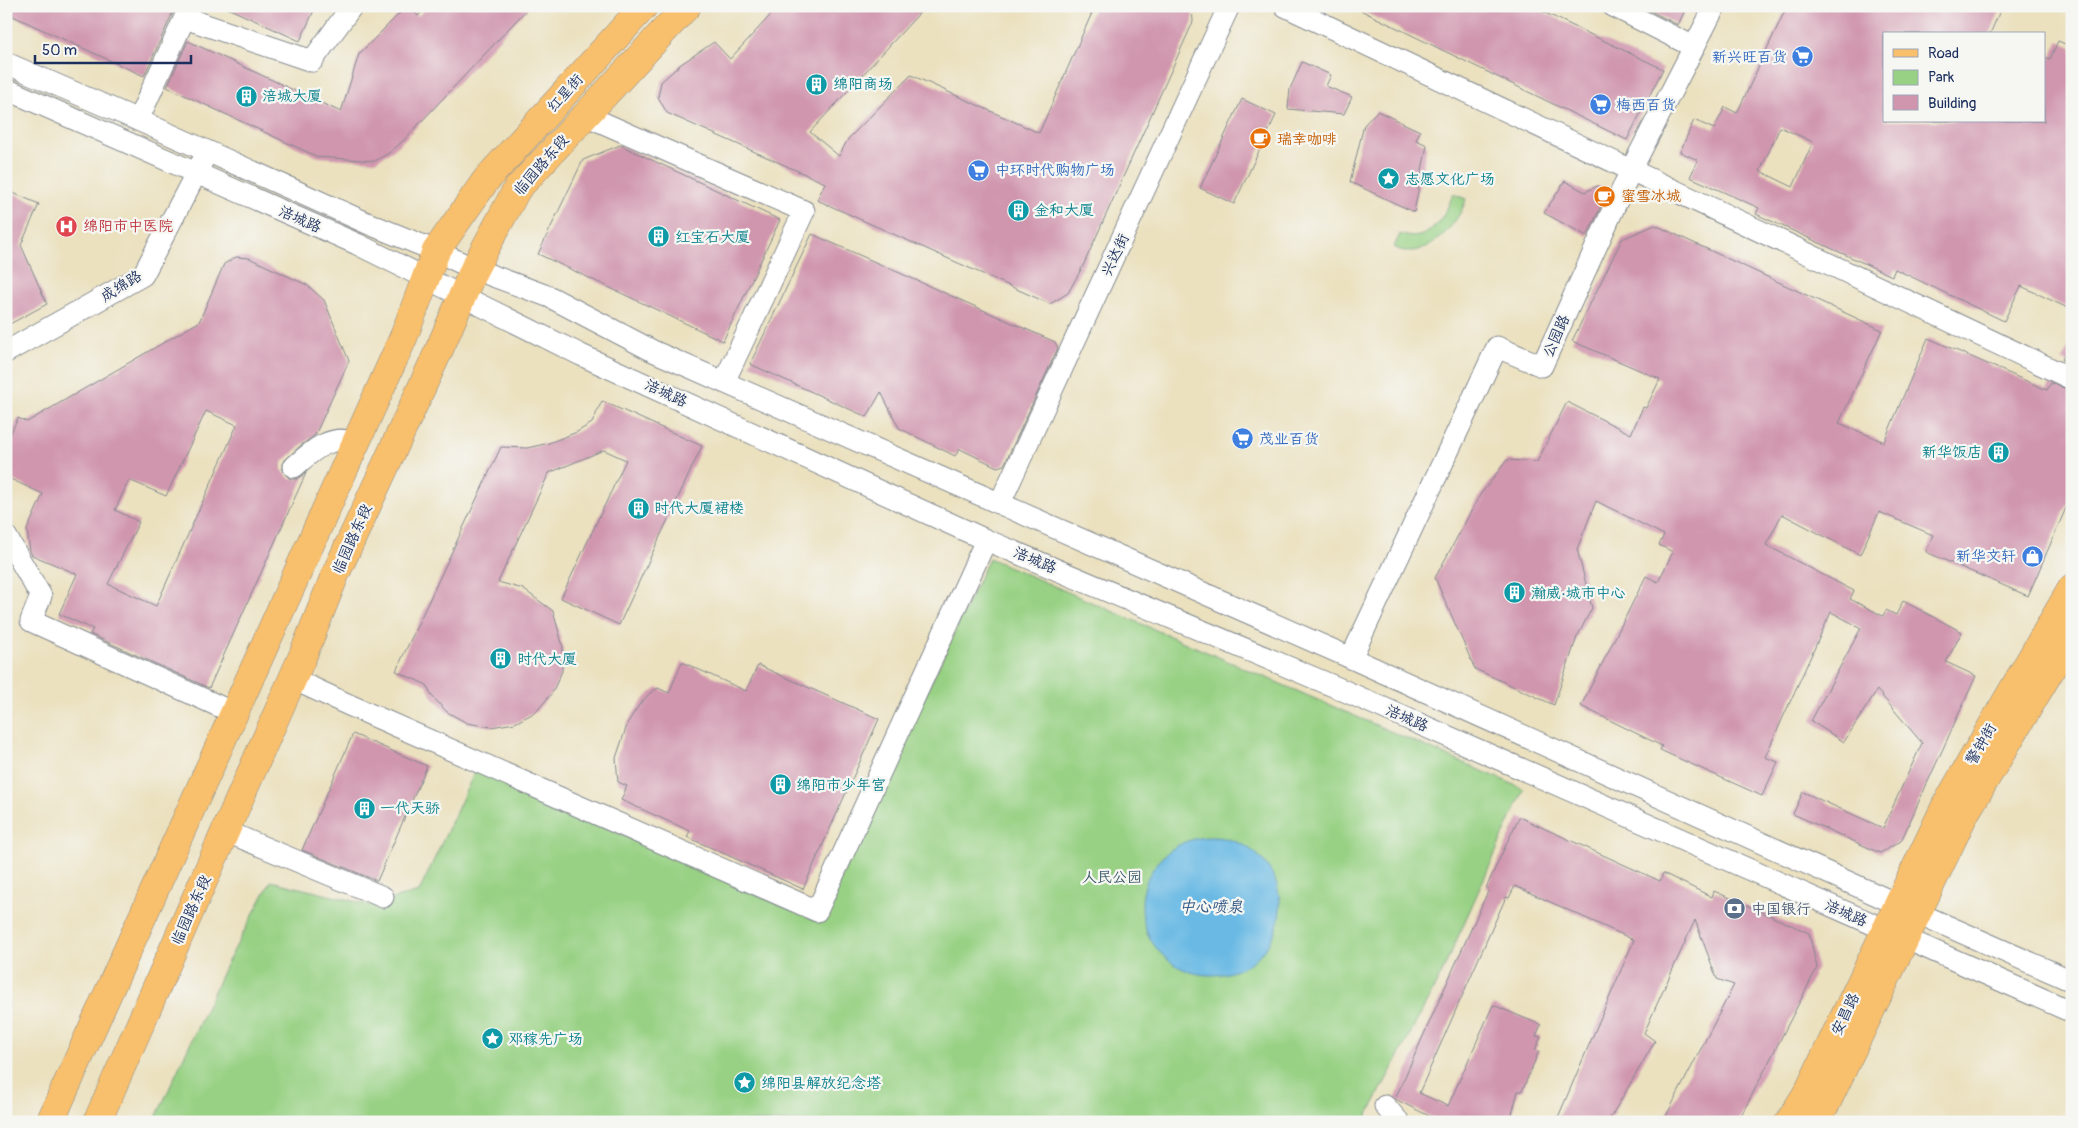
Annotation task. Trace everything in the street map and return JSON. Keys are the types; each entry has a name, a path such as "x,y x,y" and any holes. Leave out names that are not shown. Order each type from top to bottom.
{"main road":[{"name":"红星街","path":"50,1122 404,336 436,251 486,180 644,6"},
{"name":"临园路东段","path":"97,1122 293,679 335,576 474,269 517,189 687,6"},
{"name":"警钟街","path":"1907,908 1946,805 2072,588"},
{"name":"警钟街","path":"1907,908 2072,634"},
{"name":"安昌路","path":"1815,1122 1827,1102 1907,908"},
{"name":"安昌路","path":"1789,1122 1809,1090 1895,934"}],"street":[{"path":"138,120 188,12 312,61 352,6"},
{"name":"兴达街","path":"1000,503 1229,6"},
{"path":"1286,6 2072,379"},
{"path":"1613,6 1694,47"},
{"name":"公园路","path":"1351,658 1497,347 1542,366 1631,170 1715,6"},
{"name":"涪城路","path":"6,63 138,120 366,223 436,251 474,269 550,297 653,351 1351,658 2072,981"},
{"name":"涪城路","path":"6,89 357,244 581,355 986,540 1338,688 2072,1012"},
{"path":"585,115 804,212 724,382"},
{"name":"成绵路","path":"6,352 143,275 207,152"},
{"path":"294,467 315,448 323,444 340,439 347,439 356,443"},
{"path":"6,536 41,596 31,622 234,713"},
{"path":"293,679 817,911 986,540"},
{"path":"225,831 383,897"}],"green space":[{"path":"1453,194 1466,199 1456,220 1438,239 1416,250 1405,251 1394,247 1400,234 1410,237 1419,236 1427,233 1434,227 1445,212"},
{"name":"人民公园","path":"989,558 1524,789 1441,975 1364,1122 154,1122 226,965 271,881 369,905 419,892 476,769 820,923"}],"water":[{"name":"中心喷泉","path":"1211,837 1225,838 1238,842 1250,848 1260,857 1269,867 1275,879 1279,892 1279,920 1275,933 1269,945 1260,955 1250,964 1238,970 1225,974 1211,975 1197,974 1184,970 1172,964 1162,955 1153,945 1147,933 1143,920 1142,906 1143,892 1147,879 1153,867 1162,857 1172,848 1184,842 1197,838"}],"building":[{"path":"6,6 165,6 174,10 144,76 6,13"},
{"path":"223,6 316,6 300,41"},
{"path":"407,6 410,6 418,16 428,6 530,6 404,140 389,153 375,161 318,157 167,87 188,41 341,112 359,54"},
{"name":"中环时代购物广场","path":"779,6 926,6 810,132 839,156 848,139 911,75 1039,133 1095,6 1192,6 1193,22 1083,266 1068,293 1050,304 817,200 825,183 667,113 658,97 661,82 681,64 714,42 730,59"},
{"name":"梅西百货","path":"1352,6 1531,6 1663,69 1627,140"},
{"path":"1641,6 1687,6 1678,25"},
{"path":"1787,6 2002,6 1991,32 1883,32 1883,122 2046,122 2046,58 2050,59 2058,41 2072,47 2072,310 2021,286 2004,321 1895,269 1892,276 1756,214 1759,208 1690,177 1698,160 1680,152 1694,120 1714,129 1725,107 1737,113","holes":["1780,127 1813,142 1793,187 1760,171"]},
{"path":"1302,62 1331,75 1326,86 1352,97 1344,114 1288,109 1290,89"},
{"path":"1242,99 1276,115 1234,204 1200,188"},
{"path":"1377,111 1420,131 1416,140 1427,145 1414,212 1350,182 1364,125"},
{"name":"红宝石大厦","path":"620,145 780,220 723,341 538,254 583,160"},
{"path":"1565,181 1585,192 1597,186 1609,189 1587,236 1544,213"},
{"path":"6,190 39,204 21,245 47,304 6,326"},
{"path":"1655,225 1882,330 1839,423 1884,442 1928,338 2047,390 2051,383 2072,391 2072,494 2028,596 1926,552 1933,535 1879,512 1860,555 1782,514 1766,545 1854,591 1850,599 1883,616 1886,610 1896,615 1903,601 1962,632 1946,662 1976,676 1901,841 1880,853 1793,814 1803,792 1883,828 1922,743 1877,690 1844,742 1811,721 1861,628 1831,612 1765,757 1778,762 1762,796 1660,750 1662,746 1581,706 1646,576 1658,582 1673,552 1659,545 1664,535 1596,501 1577,549 1592,608 1577,637 1554,705 1475,669 1435,578 1480,495 1507,460 1537,462 1567,402 1631,434 1643,407 1646,408 1660,379 1572,341 1622,239"},
{"path":"812,234 1055,342 1058,348 1004,465 997,467 960,449 955,456 899,428 881,392 867,417 750,364"},
{"path":"236,257 249,258 307,285 324,300 349,361 315,435 282,463 282,470 290,479 297,479 306,473 209,688 90,634 93,629 59,614 77,574 32,555 30,552 27,530 43,494 6,477 6,443 18,418 27,422 199,322 224,264","holes":["206,411 237,425 156,606 108,584 139,522 115,510 129,480 166,496"]},
{"path":"2072,340 2072,365 2062,360"},
{"path":"602,401 702,446 619,625 561,598 626,460 604,450 549,473 498,582 523,589 553,611 563,647 562,671 552,693 536,712 515,723 491,727 467,723 447,712 431,695 427,685 396,671 501,447 527,448 549,443 577,432 592,423"},
{"name":"绵阳市少年宫","path":"682,662 746,691 758,665 879,719 803,889 687,837 690,831 621,800 627,786 618,782 616,758 628,722 639,705 650,693 658,688 669,693"},
{"name":"一代天骄","path":"353,734 427,766 377,881 302,850"},
{"path":"1519,817 1660,881 1663,873 1712,897 1714,891 1809,933 1817,968 1738,1122 1663,1122 1734,985 1717,979 1695,920 1644,1033 1655,1041 1608,1122 1556,1122 1634,940 1515,886 1509,898 1506,897 1419,1093 1448,1106 1493,1005 1541,1025 1536,1036 1541,1037 1535,1050 1539,1051 1522,1091 1518,1091 1510,1122 1441,1122 1395,1099 1489,889 1486,888"}],"place":[{"name":"新兴旺百货","path":"1803,57"},
{"name":"绵阳商场","path":"817,84"},
{"name":"涪城大厦","path":"246,96"},
{"name":"梅西百货","path":"1600,105"},
{"name":"瑞幸咖啡","path":"1261,139"},
{"name":"中环时代购物广场","path":"979,170"},
{"name":"志愿文化广场","path":"1389,179"},
{"name":"蜜雪冰城","path":"1605,196"},
{"name":"金和大厦","path":"1018,210"},
{"name":"绵阳市中医院","path":"67,226"},
{"name":"红宝石大厦","path":"659,237"},
{"name":"茂业百货","path":"1243,439"},
{"name":"新华饭店","path":"1998,452"},
{"name":"时代大厦裙楼","path":"638,508"},
{"name":"新华文轩","path":"2032,556"},
{"name":"瀚威·城市中心","path":"1515,593"},
{"name":"时代大厦","path":"501,659"},
{"name":"绵阳市少年宫","path":"780,785"},
{"name":"一代天骄","path":"364,808"},
{"name":"中国银行","path":"1735,909"},
{"name":"邓稼先广场","path":"492,1039"},
{"name":"绵阳县解放纪念塔","path":"745,1083"}]}
